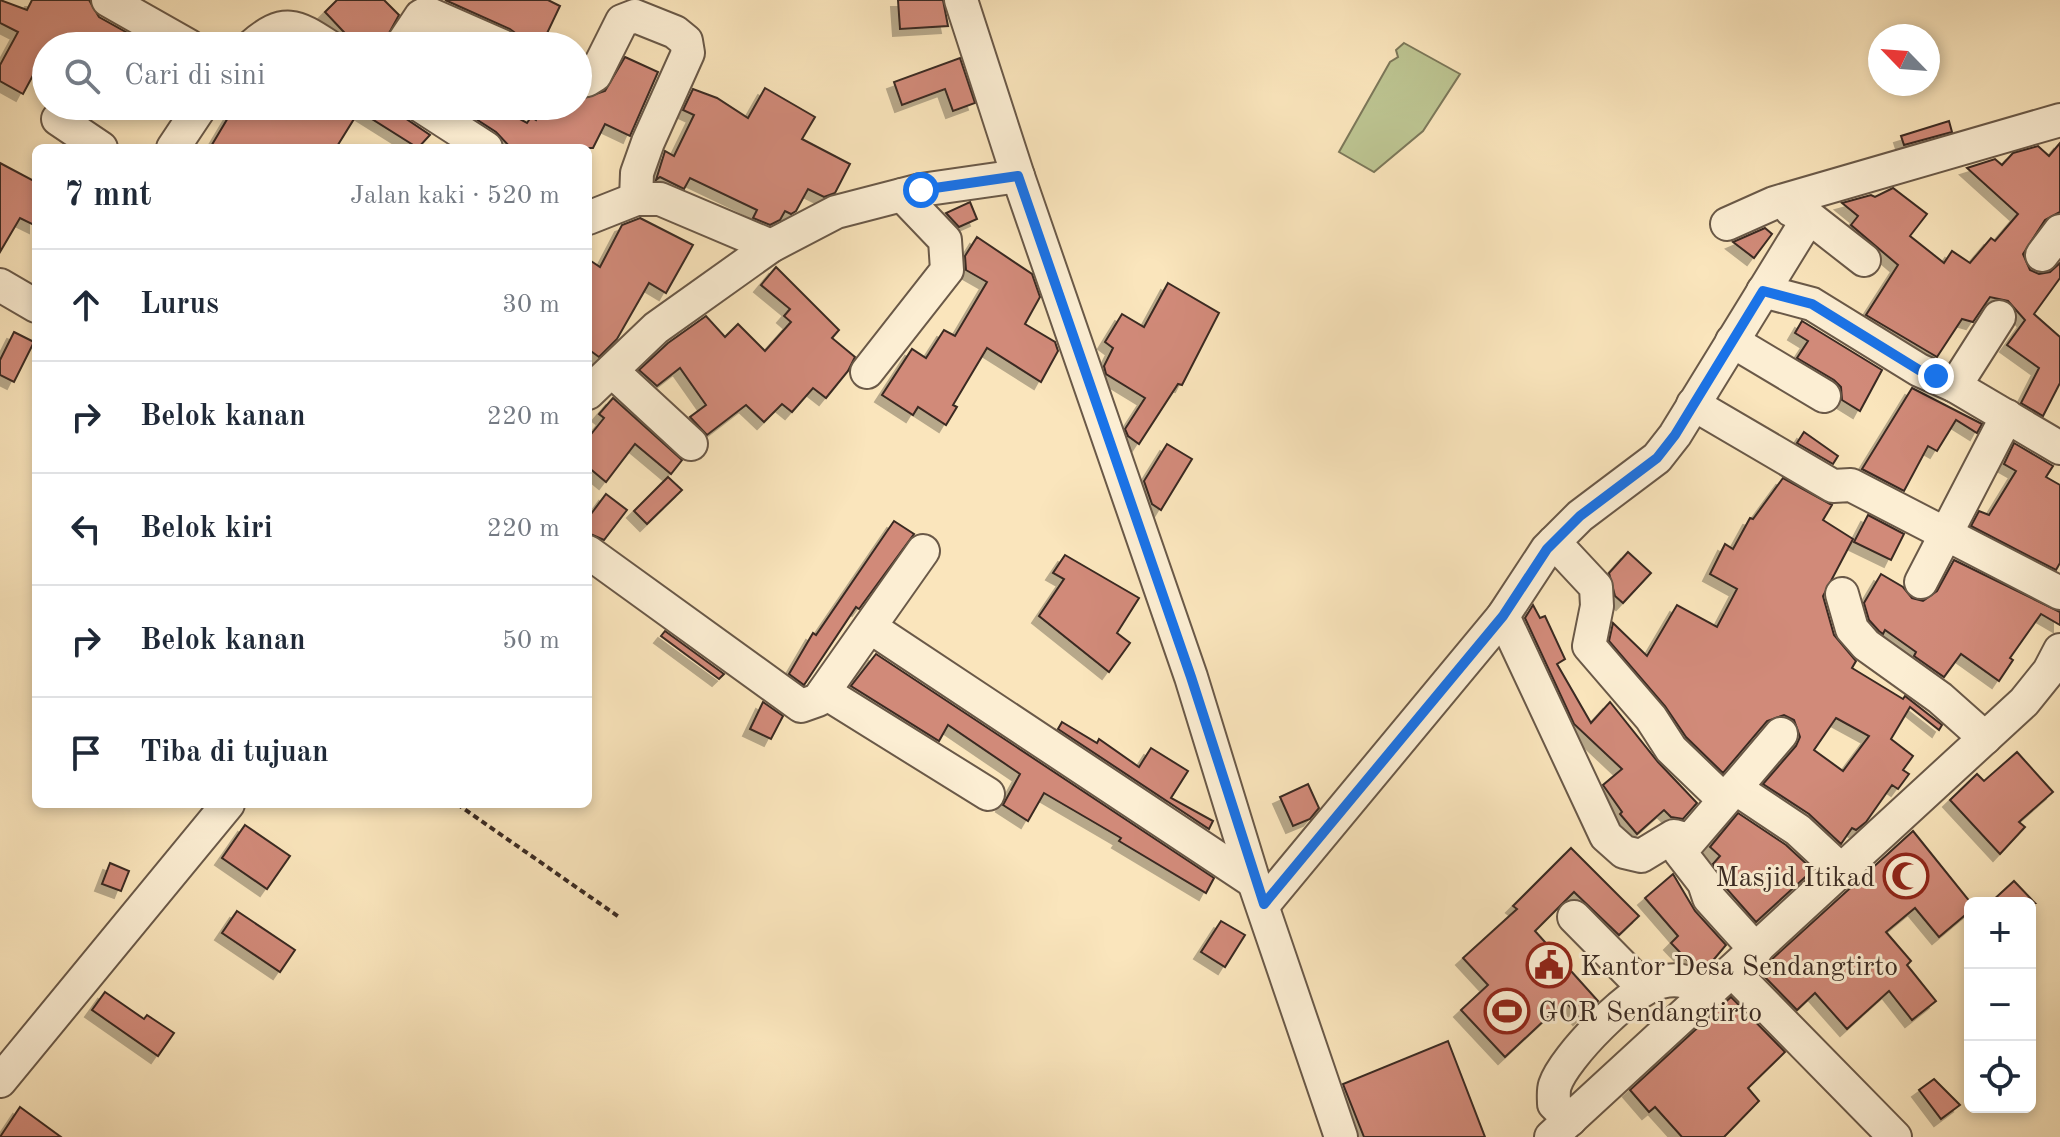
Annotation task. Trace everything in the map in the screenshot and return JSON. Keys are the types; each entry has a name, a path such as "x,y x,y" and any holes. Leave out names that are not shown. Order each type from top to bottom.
{"street":[{"path":"108,0 164,32"},
{"path":"961,0 1018,176 1191,677 1341,1137"},
{"path":"410,32 421,16 427,13 470,32"},
{"path":"592,76 622,21 635,16 675,32 686,41 688,53 637,173 636,199"},
{"path":"270,32 283,27 299,27 307,32"},
{"path":"59,120 95,144"},
{"path":"176,144 192,120"},
{"path":"443,120 480,144"},
{"path":"1727,224 1774,203 2055,127"},
{"path":"691,444 598,378 656,328 771,246 836,212 902,195 1018,176"},
{"path":"867,372 947,270 946,243 902,195"},
{"path":"592,215 636,199 660,199 771,246"},
{"path":"1774,203 1809,217 1864,260"},
{"path":"1259,893 1503,616 1554,542 1580,516 1657,458 1809,217"},
{"path":"0,285 32,304"},
{"path":"1763,291 1812,304 1919,370 1955,386 2060,448"},
{"path":"1955,386 1999,317"},
{"path":"1732,341 1824,396"},
{"path":"1693,404 1833,486 1851,485 2060,593"},
{"path":"1921,582 2007,416"},
{"path":"1554,542 1596,587 1597,606 1589,646 1651,718 1671,749 1730,794 1798,830 1842,871"},
{"path":"592,555 801,706 811,705 824,692 923,551"},
{"path":"1842,594 1852,629 1866,645 1940,698 1985,738"},
{"path":"1503,616 1606,836 1624,852 1641,856 1674,836 1688,840"},
{"path":"870,627 1259,893"},
{"path":"1707,993 1688,980 1660,982 1644,988 1569,1059 1554,1087 1554,1104 1561,1128 2024,702 2049,671 2060,650"},
{"path":"824,692 988,794"},
{"path":"1756,950 1709,898 1704,883 1680,852 1781,734"},
{"path":"0,1081 225,808"},
{"path":"1574,917 1644,988"},
{"path":"1732,971 1895,1137"}],"path":[{"path":"463,808 619,917"}],"green space":[{"path":"1404,43 1460,74 1423,131 1374,172 1339,152 1390,62 1398,57 1396,50"}],"building":[{"path":"0,0 27,10 32,0 89,0 99,17 126,32 32,32 32,77 23,94 0,81 0,65 18,32 0,23"},
{"path":"337,0 384,0 399,15 390,32 344,32 325,12"},
{"path":"445,0 548,0 560,6 548,32 514,32"},
{"path":"898,0 943,0 948,26 900,29"},
{"path":"625,57 658,72 630,136 605,124 593,148 592,144 507,144 478,120 522,120 527,123 529,120 592,120 592,95 605,91"},
{"path":"960,58 975,103 953,111 945,89 902,105 894,82"},
{"path":"765,88 815,117 802,139 850,164 835,193 824,197 808,189 796,211 791,214 785,211 780,220 770,225 753,218 757,210 690,178 684,189 660,177 656,180 665,151 674,156 694,115 683,110 693,89 717,98 748,118"},
{"path":"227,120 353,120 338,144 212,144"},
{"path":"373,120 408,120 430,135 422,144 412,144"},
{"path":"1949,121 1952,132 1904,145 1901,136"},
{"path":"2060,143 2060,212 2045,220 2023,254 2030,270 2039,274 2050,272 2060,263 2060,278 2034,314 2060,337 2060,383 2043,416 2021,403 2039,368 2007,345 2025,320 2008,301 1990,297 1973,322 1962,319 1937,357 1866,315 1898,265 1851,225 1858,216 1842,203 1871,195 1875,197 1893,188 1927,214 1910,236 1944,263 1952,251 1970,263 1991,238 1995,241 2018,214 1967,168 1995,159 2002,165 2013,153 2038,146 2049,156"},
{"path":"0,163 32,180 32,224 20,218 0,252"},
{"path":"970,202 977,219 959,227 946,213"},
{"path":"640,218 693,245 666,293 649,283 617,339 599,357 592,352 592,262 600,267 622,225"},
{"path":"1765,228 1772,234 1754,258 1733,242"},
{"path":"977,237 1032,274 1040,297 1025,324 1055,342 1058,351 1041,382 987,348 953,405 957,407 946,425 918,407 913,415 882,395 912,349 926,358 944,330 955,336 987,282 966,270 965,256"},
{"path":"776,267 839,330 832,338 855,357 826,398 813,388 792,412 782,404 764,422 746,405 707,435 690,417 706,405 680,368 657,386 639,370 668,343 706,316 725,337 738,324 765,351 791,322 784,316 790,309 761,285"},
{"path":"1168,283 1219,313 1182,385 1178,384 1139,444 1128,436 1125,429 1145,398 1106,374 1104,366 1113,348 1105,342 1122,314 1144,327"},
{"path":"1802,321 1882,370 1860,411 1842,400 1841,387 1834,380 1797,358 1808,341 1795,333"},
{"path":"14,332 32,341 14,382 0,375 0,360"},
{"path":"1912,388 1982,424 1977,433 1956,420 1937,451 1928,446 1904,491 1862,469"},
{"path":"613,398 682,460 671,474 635,444 606,482 592,470 592,433 604,418 599,414"},
{"path":"1804,432 1838,456 1833,464 1797,443"},
{"path":"2014,443 2053,466 2046,477 2060,485 2060,563 2056,570 1971,526 1979,511 1989,515 2016,471 2004,464"},
{"path":"1167,444 1192,459 1161,510 1152,504 1144,481"},
{"path":"668,477 682,490 647,524 634,511"},
{"path":"1783,478 1832,505 1823,520 1853,539 1823,596 1834,635 1856,661 1852,668 1903,699 1905,696 1942,725 1939,730 1910,707 1891,739 1913,756 1903,770 1909,774 1898,789 1892,785 1866,822 1856,830 1852,828 1841,844 1809,814 1763,784 1796,746 1800,737 1794,720 1784,715 1767,721 1723,773 1686,737 1665,706 1609,641 1613,623 1647,656 1677,605 1717,627 1737,589 1710,574 1725,544 1733,549 1750,518 1753,519","holes":["1836,718 1869,736 1843,771 1814,750"]},
{"path":"606,494 627,510 604,540 592,535 592,513"},
{"path":"1868,515 1904,534 1891,560 1854,542"},
{"path":"894,521 914,534 859,609 856,607 804,685 789,674 813,633 816,635"},
{"path":"1628,552 1651,573 1623,603 1615,596 1609,573"},
{"path":"1065,555 1139,598 1117,633 1130,643 1109,672 1039,616 1064,579 1053,573"},
{"path":"1954,560 2060,612 2060,625 2041,614 2010,658 2013,660 1999,681 1961,654 1944,677 1914,656 1916,652 1885,630 1883,634 1869,620 1864,603 1881,574 1903,587 1912,598 1923,601 1937,591"},
{"path":"1533,605 1540,618 1545,616 1565,659 1557,664 1591,723 1610,702 1658,762 1697,803 1683,819 1671,817 1664,810 1637,834 1620,814 1622,812 1603,785 1622,769 1574,724 1525,618"},
{"path":"665,631 724,674 719,679 661,636"},
{"path":"876,654 1214,878 1206,893 1044,793 1028,821 1003,805 1020,774 948,725 939,741 851,686"},
{"path":"763,702 783,716 771,739 750,729"},
{"path":"1062,722 1097,743 1099,739 1139,767 1151,748 1188,771 1171,798 1213,821 1209,829 1058,729"},
{"path":"2017,752 2053,792 2019,822 2025,827 2000,854 1950,800 1977,774 1984,781"},
{"path":"1308,784 1319,808 1310,819 1293,826 1280,797"},
{"path":"1738,813 1786,845 1813,870 1756,922 1726,888 1713,864 1720,856 1710,847"},
{"path":"245,825 290,856 267,889 222,858"},
{"path":"1913,831 1966,897 1964,916 1939,937 1915,908 1886,932 1911,961 1907,965 1936,1001 1912,1020 1889,991 1847,1029 1815,993 1797,1010 1759,971"},
{"path":"1571,848 1639,916 1619,935 1574,892 1535,931 1598,1001 1580,1018 1565,1001 1505,1057 1461,1010 1488,985 1463,958 1517,909 1513,906"},
{"path":"110,863 129,871 121,891 102,884"},
{"path":"1673,874 1695,911 1726,945 1705,970 1691,964 1671,943 1678,936 1645,898"},
{"path":"2014,881 2029,897 1997,897"},
{"path":"237,911 295,950 280,972 222,933"},
{"path":"1221,921 1245,935 1225,967 1201,952"},
{"path":"105,992 144,1019 147,1015 174,1033 158,1056 92,1010"},
{"path":"1731,997 1785,1052 1748,1088 1759,1101 1724,1137 1682,1137 1655,1107 1649,1112 1630,1090"},
{"path":"1448,1041 1485,1137 1364,1137 1343,1084"},
{"path":"1934,1079 1960,1105 1941,1119 1919,1090"},
{"path":"20,1107 61,1137 0,1137"}],"place":[{"name":"Masjid Itikad","path":"1906,876"},
{"name":"Kantor Desa Sendangtirto","path":"1549,965"},
{"name":"GOR Sendangtirto","path":"1507,1011"}],"route":[{"path":"921,190 1018,176 1191,677 1254,882 1264,904 1503,616 1547,549 1580,516 1657,458 1675,435 1763,291 1791,301 1812,304 1919,370 1936,376"}]}
